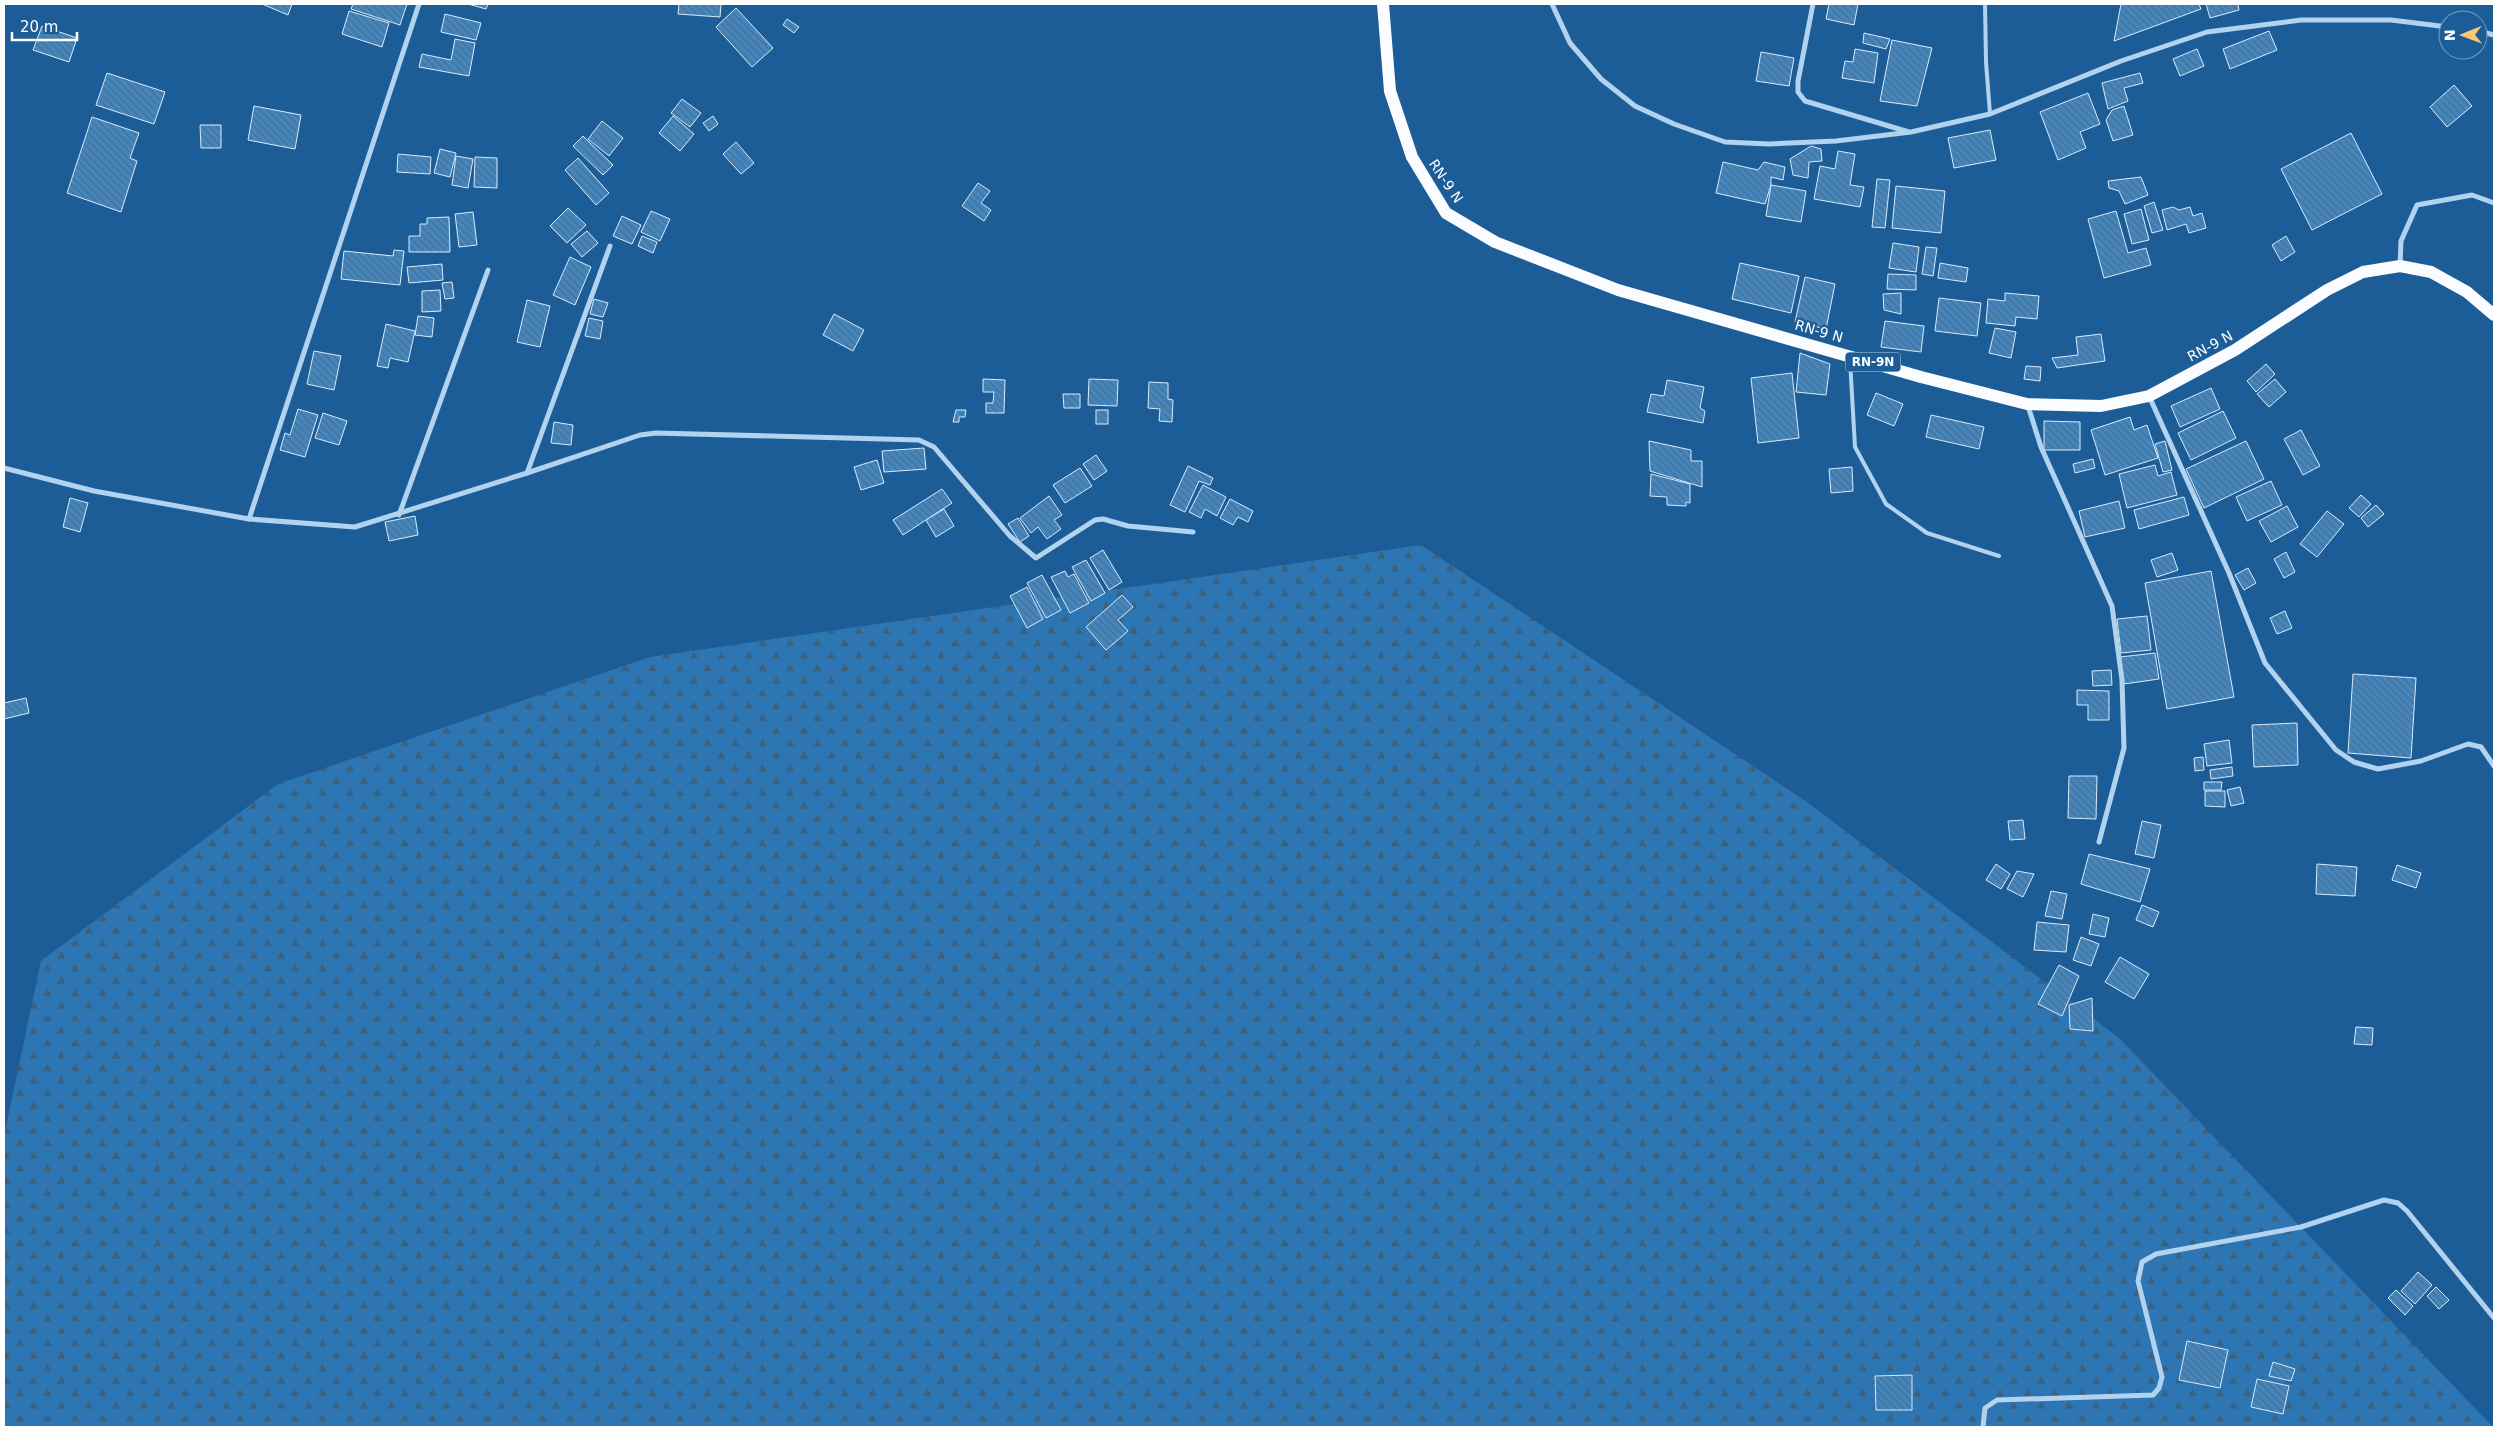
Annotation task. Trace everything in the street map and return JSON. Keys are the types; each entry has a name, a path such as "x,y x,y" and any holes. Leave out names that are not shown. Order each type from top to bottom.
{"main road":[{"name":"RN-9 N","path":"1383,4 1390,91 1412,157 1446,213 1495,242 1618,290 1921,377 2027,404 2101,406 2149,396 2235,350 2336,286 2363,272 2400,266 2432,272 2467,292 2494,315"}],"street":[{"path":"249,519 419,4"},
{"path":"1552,4 1570,43 1601,79 1635,106 1674,124 1724,142 1769,144 1826,142 1911,132 1990,114 2121,61 2207,32 2301,20 2391,20 2438,26"},
{"path":"1813,4 1798,81 1798,92 1805,101 1911,132"},
{"path":"2400,266 2401,241 2417,205 2472,195 2494,203"},
{"path":"527,473 610,246"},
{"path":"399,515 488,270"},
{"path":"2149,396 2229,573 2265,664 2336,750 2354,762 2378,769 2421,761 2468,744 2481,746 2494,766"},
{"path":"2027,404 2042,447 2112,606 2122,680 2124,748 2099,842"},
{"path":"4,468 94,491 249,519 355,527 399,515 640,435 656,433 919,440 934,447 1010,536 1036,558 1095,520 1103,519 1128,526 1193,532"},
{"path":"1983,1427 1985,1408 1997,1400 2153,1395 2159,1388 2162,1377 2138,1281 2142,1262 2156,1254 2301,1227 2384,1200 2398,1203 2407,1210 2494,1318"}],"lane":[{"path":"1986,4 1986,62 1990,114"},
{"path":"1849,355 1855,447 1886,504 1927,533 1999,556"}],"green space":[{"path":"1421,545 1807,802 2119,1038 2493,1427 4,1427 4,1136 41,961 278,784 650,657"}],"building":[{"path":"262,4 292,4 288,15"},
{"path":"353,4 407,4 400,25 351,9"},
{"path":"468,4 488,4 486,9"},
{"path":"679,4 721,4 720,17 678,14"},
{"path":"1829,4 1858,4 1854,25 1826,19"},
{"path":"2121,4 2199,4 2201,9 2114,41"},
{"path":"2206,4 2238,4 2239,10 2210,18"},
{"path":"736,8 773,48 752,67 716,27"},
{"path":"349,11 389,23 382,47 342,34"},
{"path":"445,14 481,23 476,40 441,32"},
{"path":"787,19 799,27 794,33 783,25"},
{"path":"42,26 77,38 69,62 33,50"},
{"path":"2269,31 2277,50 2230,69 2223,49"},
{"path":"1864,33 1890,39 1886,49 1863,43"},
{"path":"455,39 475,43 469,76 419,67 422,54 451,60"},
{"path":"1892,40 1932,48 1917,106 1880,101"},
{"path":"1855,49 1878,53 1874,83 1842,78 1845,61 1853,62"},
{"path":"2197,49 2204,66 2180,76 2173,59"},
{"path":"1761,52 1794,58 1789,86 1756,81"},
{"path":"107,73 165,92 154,124 96,105"},
{"path":"2140,73 2143,83 2124,88 2128,101 2108,109 2102,83"},
{"path":"2454,85 2472,106 2447,127 2430,107"},
{"path":"2088,93 2100,124 2080,132 2086,148 2058,160 2040,112"},
{"path":"682,99 701,113 690,127 671,113"},
{"path":"254,106 301,115 295,149 248,140"},
{"path":"2124,106 2133,135 2113,141 2106,120 2112,110"},
{"path":"673,116 694,134 680,151 659,133"},
{"path":"713,116 718,124 709,131 703,123"},
{"path":"92,117 139,133 130,158 137,161 121,212 67,193"},
{"path":"602,121 623,138 609,156 588,139"},
{"path":"200,125 221,125 221,148 201,148"},
{"path":"1990,130 1996,160 1954,168 1948,138"},
{"path":"2351,133 2382,194 2312,230 2281,169"},
{"path":"583,136 613,165 603,175 573,146"},
{"path":"736,142 754,163 741,174 723,154"},
{"path":"1811,146 1821,149 1822,161 1809,162 1808,178 1793,175 1790,159"},
{"path":"440,149 456,153 450,177 434,173"},
{"path":"1838,151 1855,154 1850,185 1864,187 1860,207 1814,199 1820,166 1835,169"},
{"path":"398,154 431,157 430,174 397,172"},
{"path":"456,156 473,159 468,188 452,185"},
{"path":"475,157 497,158 497,188 474,187"},
{"path":"578,158 609,193 596,205 565,170"},
{"path":"1723,162 1758,170 1764,162 1785,167 1783,180 1771,177 1771,185 1765,204 1716,193"},
{"path":"2141,177 2148,195 2125,204 2119,191 2109,188 2108,181"},
{"path":"1877,179 1890,180 1885,228 1872,227"},
{"path":"978,183 990,191 981,203 991,210 984,221 962,206"},
{"path":"1771,185 1806,191 1801,222 1766,216"},
{"path":"1896,186 1945,191 1941,233 1892,228"},
{"path":"2154,202 2163,230 2152,233 2144,206"},
{"path":"2173,207 2179,210 2190,207 2193,216 2202,213 2206,228 2189,233 2186,224 2167,230 2162,210"},
{"path":"568,208 586,225 567,243 550,226"},
{"path":"2141,209 2149,240 2132,244 2124,214"},
{"path":"651,211 670,219 660,241 641,232"},
{"path":"2116,211 2128,253 2146,248 2151,265 2104,278 2088,219"},
{"path":"473,212 477,245 459,247 455,214"},
{"path":"622,216 641,225 632,244 613,236"},
{"path":"449,217 450,252 409,252 409,236 420,236 420,224 427,224 427,218"},
{"path":"587,231 598,243 582,257 571,244"},
{"path":"642,236 657,242 653,253 638,246"},
{"path":"2286,236 2295,252 2281,261 2272,245"},
{"path":"1893,243 1919,247 1916,272 1889,268"},
{"path":"1926,247 1937,248 1933,276 1922,274"},
{"path":"394,250 404,251 400,285 341,279 344,251 393,256"},
{"path":"570,257 591,267 575,305 553,295"},
{"path":"1740,263 1799,276 1791,313 1732,299"},
{"path":"1940,263 1968,268 1966,282 1938,278"},
{"path":"442,264 443,280 409,283 407,267"},
{"path":"1888,274 1916,275 1916,290 1887,289"},
{"path":"1805,277 1835,284 1826,329 1795,322"},
{"path":"452,282 454,298 445,299 442,283"},
{"path":"440,290 441,311 422,312 422,291"},
{"path":"1901,293 1901,314 1884,310 1883,294"},
{"path":"2005,293 2039,296 2037,319 2016,317 2015,326 1986,323 1988,299 2005,301"},
{"path":"1939,298 1981,303 1977,336 1935,331"},
{"path":"594,299 608,303 603,317 590,314"},
{"path":"527,300 550,306 540,347 517,342"},
{"path":"834,314 864,330 853,351 823,335"},
{"path":"418,316 434,318 432,337 415,335"},
{"path":"589,318 603,321 600,339 585,336"},
{"path":"1885,321 1924,326 1921,352 1881,347"},
{"path":"386,324 415,331 408,362 390,358 388,368 377,366"},
{"path":"1995,328 2016,332 2011,358 1989,353"},
{"path":"2101,334 2105,361 2057,368 2052,358 2078,355 2076,337"},
{"path":"314,351 341,356 334,390 307,384"},
{"path":"1800,353 1830,364 1826,395 1796,392"},
{"path":"2266,364 2275,374 2256,392 2247,381"},
{"path":"2026,366 2041,367 2040,381 2024,379"},
{"path":"1792,373 1799,438 1758,443 1751,378"},
{"path":"983,379 1005,380 1004,413 986,413 986,403 993,403 994,392 983,392"},
{"path":"1089,379 1118,380 1117,406 1088,405"},
{"path":"2275,379 2286,392 2269,407 2257,394"},
{"path":"1667,380 1704,387 1700,408 1705,411 1703,423 1647,412 1651,394 1664,396"},
{"path":"1149,382 1168,383 1168,399 1173,400 1172,422 1159,421 1160,409 1148,408"},
{"path":"2211,388 2220,409 2180,427 2171,406"},
{"path":"1876,393 1903,404 1894,426 1867,415"},
{"path":"1063,394 1080,394 1080,408 1064,408"},
{"path":"298,409 318,415 305,457 280,450 285,433 290,435"},
{"path":"956,410 966,410 965,417 959,417 959,422 953,422"},
{"path":"1096,410 1108,410 1108,424 1096,424"},
{"path":"2223,411 2236,438 2191,460 2178,433"},
{"path":"323,413 347,421 339,445 315,438"},
{"path":"1931,415 1984,427 1979,449 1926,437"},
{"path":"2130,417 2134,430 2147,425 2158,458 2105,475 2091,430"},
{"path":"2044,421 2080,422 2080,450 2044,450"},
{"path":"554,422 573,425 571,445 551,443"},
{"path":"2301,430 2320,466 2303,475 2284,439"},
{"path":"1649,441 1691,450 1691,461 1702,461 1702,487 1650,471"},
{"path":"2165,441 2172,470 2163,472 2155,444"},
{"path":"2246,441 2264,479 2204,508 2186,469"},
{"path":"924,448 926,469 884,472 882,451"},
{"path":"1096,455 1107,471 1094,480 1083,464"},
{"path":"2093,459 2095,468 2075,473 2073,464"},
{"path":"877,460 884,483 861,490 854,467"},
{"path":"2155,465 2158,476 2171,472 2177,495 2127,508 2119,474"},
{"path":"1188,466 1213,478 1210,485 1199,481 1185,512 1170,505"},
{"path":"1852,467 1853,491 1831,493 1829,469"},
{"path":"1080,468 1092,486 1065,503 1053,485"},
{"path":"1651,474 1690,484 1690,503 1686,502 1686,506 1667,505 1667,497 1650,496"},
{"path":"2271,481 2282,505 2247,521 2236,497"},
{"path":"1203,485 1226,497 1217,516 1205,509 1201,518 1189,512"},
{"path":"942,489 952,503 903,535 893,520"},
{"path":"2361,495 2371,504 2359,517 2349,508"},
{"path":"1049,496 1062,515 1054,520 1061,529 1047,539 1038,527 1031,533 1020,518"},
{"path":"2184,497 2189,515 2139,529 2134,510"},
{"path":"70,498 88,503 80,532 63,527"},
{"path":"1230,499 1253,511 1248,522 1238,517 1233,525 1220,518"},
{"path":"2119,501 2125,528 2085,537 2079,511"},
{"path":"2376,505 2384,514 2368,527 2361,518"},
{"path":"2287,506 2298,527 2271,542 2259,521"},
{"path":"944,509 954,526 936,537 926,520"},
{"path":"2327,511 2344,524 2317,557 2300,544"},
{"path":"415,516 418,535 389,541 385,522"},
{"path":"1018,518 1029,536 1020,542 1008,524"},
{"path":"1103,550 1122,582 1109,590 1090,558"},
{"path":"2286,552 2295,572 2284,578 2274,559"},
{"path":"2172,553 2178,570 2157,577 2151,560"},
{"path":"1086,560 1105,593 1091,601 1072,567"},
{"path":"2248,568 2256,583 2244,590 2235,575"},
{"path":"1065,571 1068,577 1074,574 1089,603 1070,613 1051,577"},
{"path":"2211,571 2234,697 2167,709 2145,583"},
{"path":"1042,575 1061,610 1046,618 1027,583"},
{"path":"1027,587 1043,619 1027,628 1010,596"},
{"path":"1122,595 1133,607 1118,620 1128,631 1106,650 1086,627"},
{"path":"2285,611 2292,628 2277,634 2270,618"},
{"path":"2147,616 2151,650 2121,653 2117,619"},
{"path":"2155,653 2159,679 2124,684 2120,657"},
{"path":"2111,670 2112,685 2093,686 2092,671"},
{"path":"2353,674 2416,678 2411,758 2348,753"},
{"path":"2077,690 2109,691 2109,720 2088,720 2088,705 2077,705"},
{"path":"26,698 29,713 4,719 4,703"},
{"path":"2297,723 2298,765 2254,767 2252,725"},
{"path":"2229,740 2232,763 2207,766 2204,744"},
{"path":"2203,757 2204,770 2195,771 2194,758"},
{"path":"2232,767 2233,776 2211,779 2210,770"},
{"path":"2069,776 2097,776 2096,819 2068,818"},
{"path":"2204,782 2222,782 2221,790 2204,790"},
{"path":"2240,787 2244,803 2231,806 2227,790"},
{"path":"2205,791 2225,791 2225,807 2205,806"},
{"path":"2023,820 2025,839 2010,840 2008,821"},
{"path":"2142,821 2161,825 2154,858 2135,854"},
{"path":"2089,854 2150,869 2140,902 2081,884"},
{"path":"1996,864 2010,874 2001,889 1986,880"},
{"path":"2317,864 2357,867 2355,896 2316,894"},
{"path":"2397,865 2421,873 2416,888 2392,880"},
{"path":"2017,871 2034,874 2023,897 2007,889"},
{"path":"2051,891 2067,894 2062,919 2045,916"},
{"path":"2142,905 2159,912 2153,927 2136,920"},
{"path":"2093,914 2109,918 2105,937 2089,934"},
{"path":"2037,922 2069,925 2066,952 2034,950"},
{"path":"2081,937 2099,944 2091,966 2073,960"},
{"path":"2120,957 2149,974 2134,999 2105,982"},
{"path":"2059,965 2079,976 2062,1016 2038,1004"},
{"path":"2092,998 2093,1031 2070,1029 2069,1005"},
{"path":"2356,1027 2373,1028 2372,1045 2354,1044"},
{"path":"2418,1272 2432,1285 2415,1304 2401,1291"},
{"path":"2436,1287 2449,1300 2439,1309 2427,1296"},
{"path":"2396,1290 2413,1306 2405,1315 2388,1298"},
{"path":"2187,1341 2228,1350 2220,1388 2179,1380"},
{"path":"2273,1362 2295,1369 2291,1381 2269,1376"},
{"path":"1912,1375 1912,1410 1876,1410 1875,1376"},
{"path":"2257,1379 2289,1386 2283,1414 2251,1407"}]}
